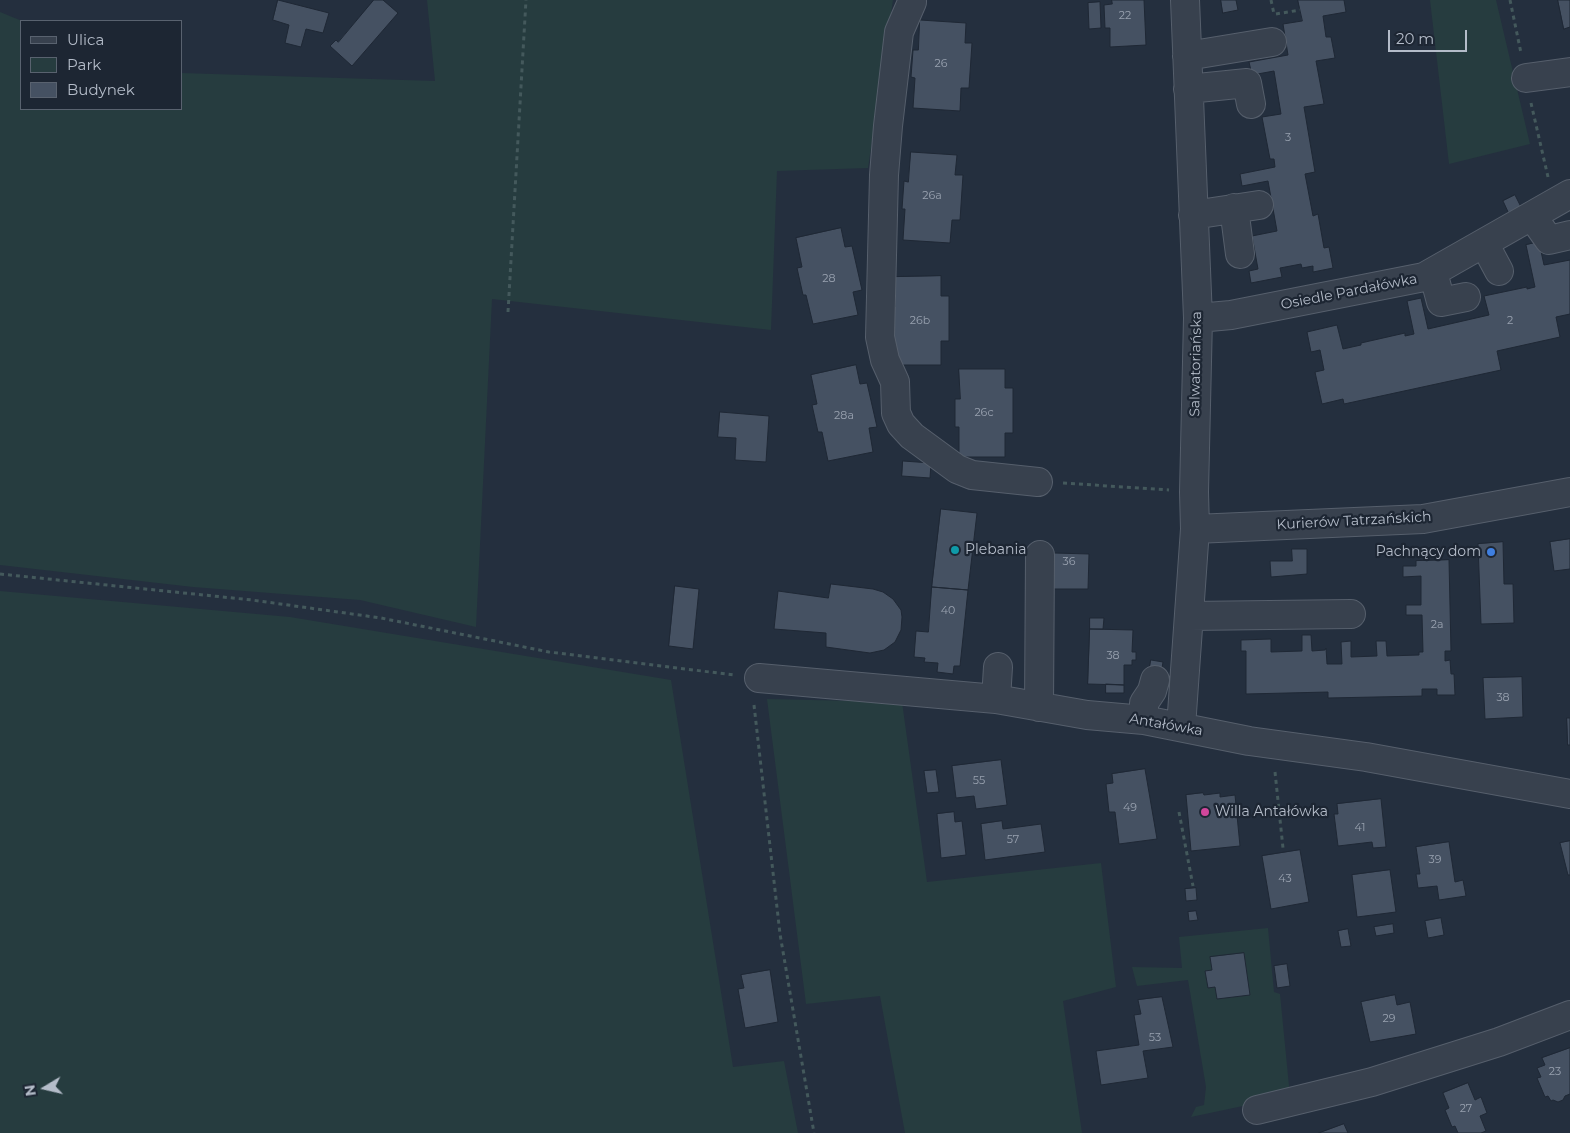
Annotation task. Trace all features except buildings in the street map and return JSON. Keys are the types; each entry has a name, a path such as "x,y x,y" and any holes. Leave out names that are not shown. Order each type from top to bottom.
{"street":[{"name":"Salwatoriańska","path":"1181,727 1196,529 1194,492 1198,318 1185,0"},
{"path":"912,2 899,32 884,175 880,337 885,360 896,382 896,413 901,424 912,436 957,469 972,475 1038,482"},
{"path":"1186,56 1272,42"},
{"path":"1526,78 1570,72"},
{"path":"1188,89 1247,83 1251,104"},
{"name":"Osiedle Pardałówka","path":"1198,318 1232,315 1424,277 1565,197"},
{"path":"1193,214 1246,207 1240,254"},
{"path":"1532,216 1549,240 1570,235"},
{"path":"1484,243 1499,271"},
{"path":"1433,272 1441,302 1466,297"},
{"name":"Kurierów Tatrzańskich","path":"1196,529 1422,519 1570,492"},
{"path":"1039,707 1040,555"},
{"path":"1189,616 1351,614"},
{"path":"996,699 998,667"},
{"name":"Antałówka","path":"758,678 996,699 1087,715 1144,720 1248,741 1375,759 1570,794"},
{"path":"1144,720 1144,703 1152,691 1155,680"},
{"path":"1257,1110 1372,1082 1499,1042 1570,1015"}],"path":[{"path":"508,312 526,0"},
{"path":"1271,0 1274,14"},
{"path":"1510,0 1526,78"},
{"path":"1533,109 1547,175 1565,197"},
{"path":"1038,482 1194,492"},
{"path":"0,574 252,600 381,618 549,652 758,678 754,709 780,934 814,1133"},
{"path":"1283,848 1274,764 1282,765 1284,745"},
{"path":"1178,812 1193,886"}],"green space":[{"path":"427,0 893,0 868,168 777,171 771,330 492,299 476,627 360,600 193,587 0,565 0,12 20,20 20,110 182,110 182,73 435,81"},
{"path":"1430,0 1496,0 1530,144 1449,164"},
{"path":"0,591 290,617 671,680 733,1067 784,1061 798,1133 0,1133"},
{"path":"767,699 902,702 927,882 1101,863 1116,987 1063,1001 1082,1133 905,1133 880,996 806,1004"},
{"path":"1268,928 1274,992 1280,994 1290,1096 1191,1117 1196,1107 1204,1105 1206,1087 1188,980 1137,986 1132,967 1182,968 1179,937"}],"place":[{"name":"Plebania","path":"955,550"},
{"name":"Pachnący dom","path":"1491,552"},
{"name":"Willa Antałówka","path":"1205,812"}]}
